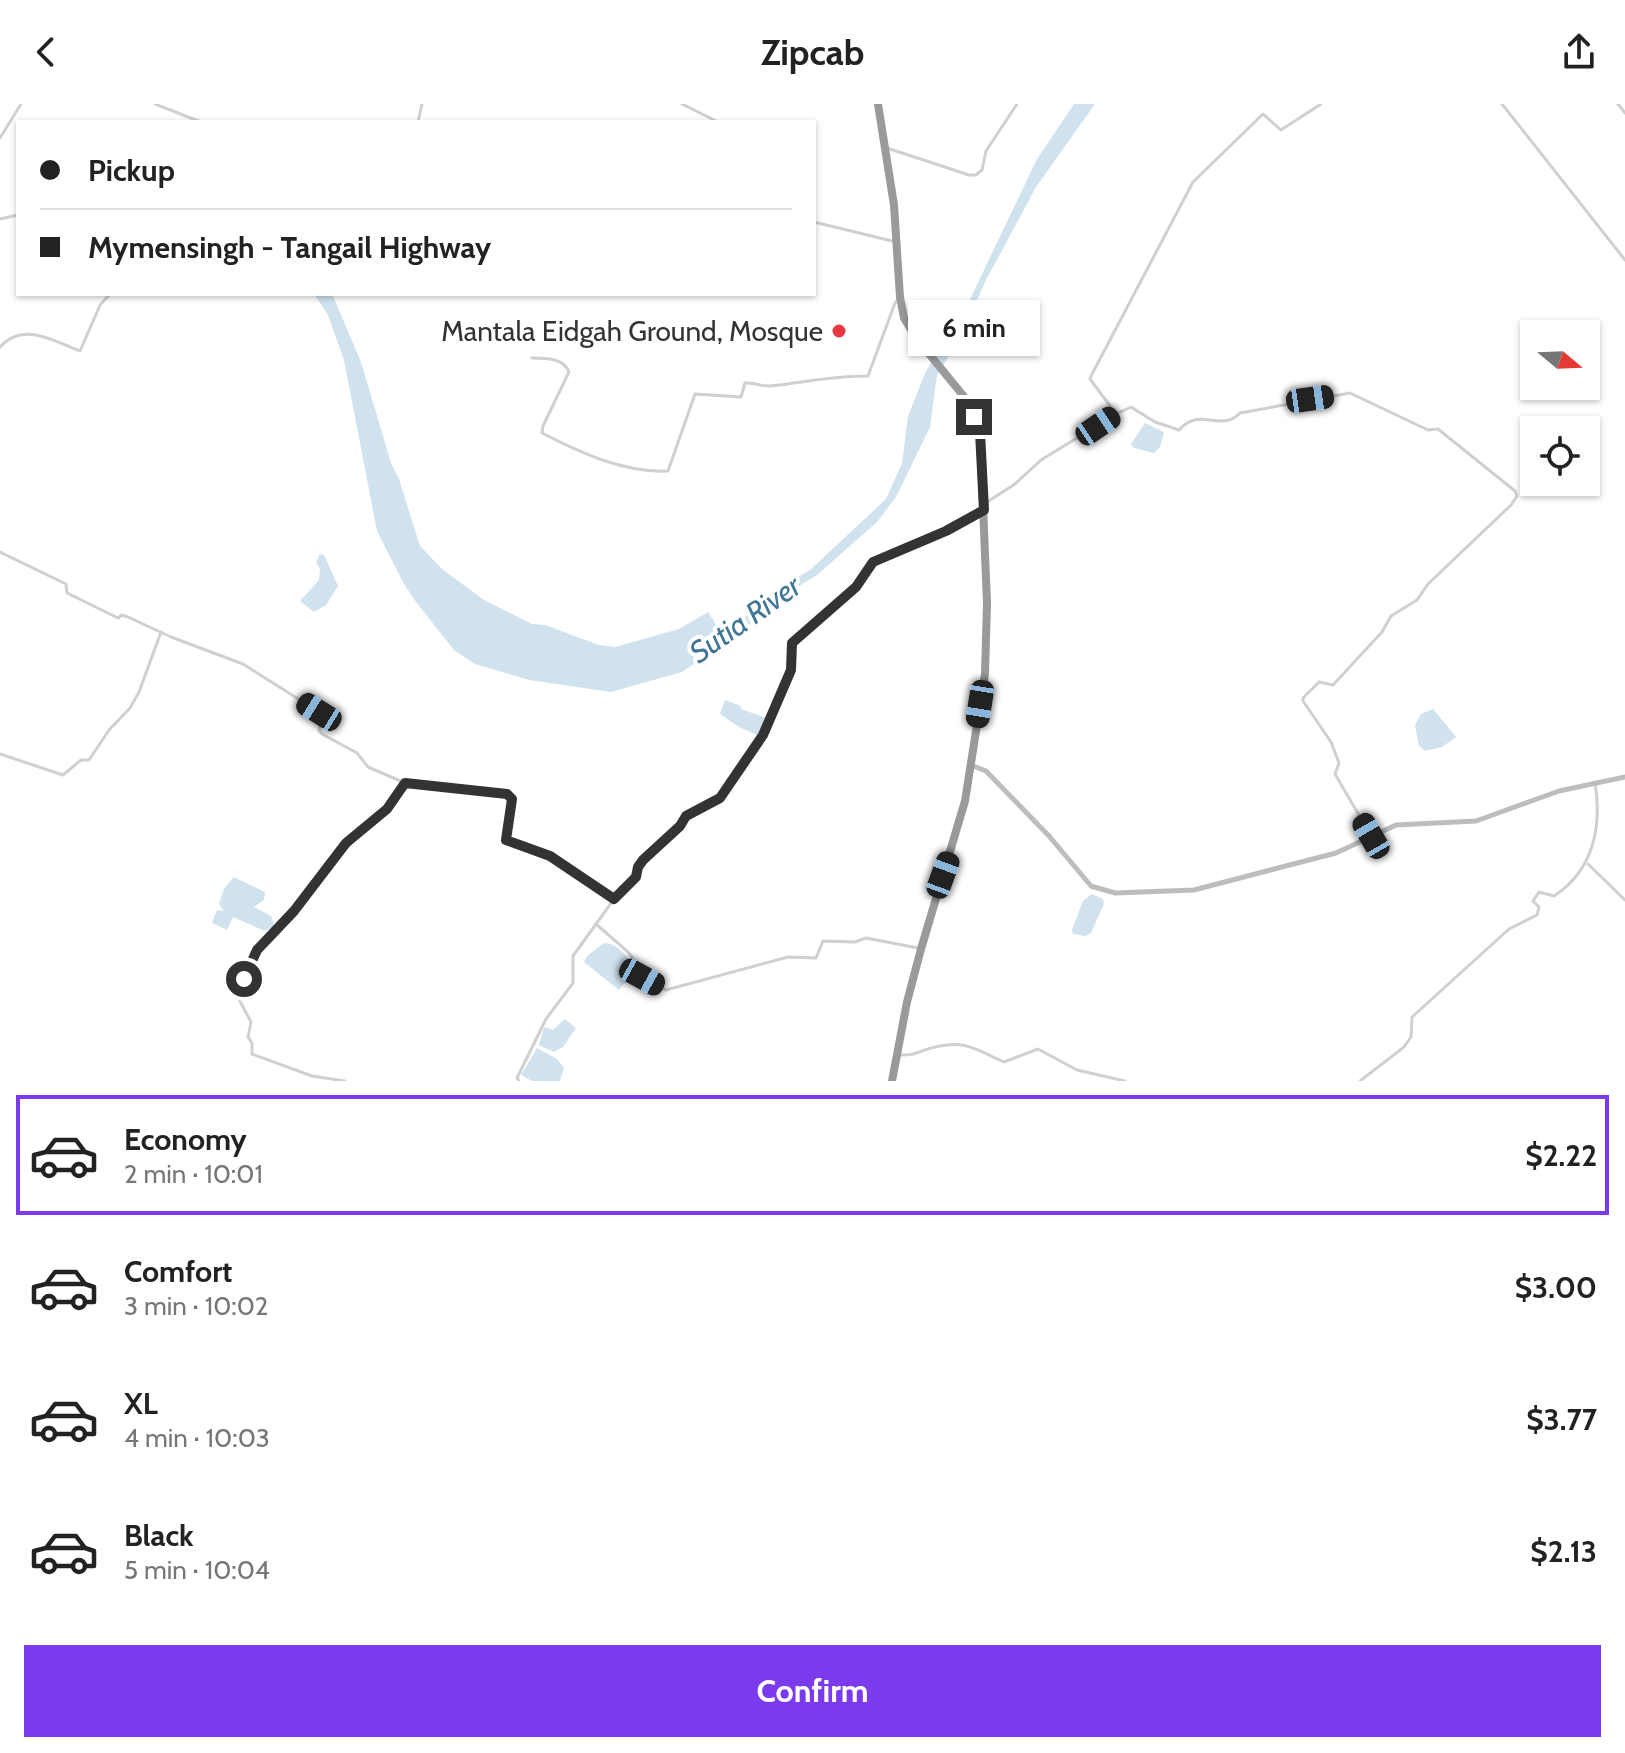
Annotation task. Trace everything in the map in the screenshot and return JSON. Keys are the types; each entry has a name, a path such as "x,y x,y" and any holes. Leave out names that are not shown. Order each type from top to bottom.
{"highway":[{"path":"878,104 894,205 904,318 959,390 971,408 980,432 988,636 971,765 956,836 921,949 892,1081"}],"main road":[{"path":"971,765 986,771 1049,836 1091,886 1106,892 1194,890 1336,853 1396,825 1476,821 1559,791 1625,777"}],"street":[{"path":"0,138 21,104"},
{"path":"155,104 196,120"},
{"path":"682,104 714,120"},
{"path":"886,148 976,175 982,170 991,142 1017,104"},
{"path":"1116,414 1090,379 1193,182 1263,114 1281,130 1321,104"},
{"path":"1502,104 1625,260"},
{"path":"1618,104 1625,113"},
{"path":"816,223 896,243"},
{"path":"0,347 12,336 37,335 80,351 100,305 108,296"},
{"path":"532,358 562,362 569,372 542,433 611,463 644,471 668,471 695,394 741,397 745,383 749,382 768,386 814,378 868,376 900,297"},
{"path":"519,1081 517,1078 546,1019 573,983 573,956 614,899 636,877 643,860 680,826 686,816 720,798 763,735 791,670 792,643 856,587 873,562 946,531 1015,484 1041,460 1131,407 1155,422 1179,430 1203,418 1227,421 1240,413 1350,393 1426,429 1438,429 1517,493 1511,505 1428,584 1417,600 1391,616 1382,632 1337,682 1330,686 1319,682 1303,698 1331,742 1339,763 1335,774 1371,836"},
{"path":"0,552 66,584 67,593 118,618 122,615 128,617 243,664 319,712 322,717 319,730 322,734 357,753 368,767 405,783 507,794 512,799 506,840 550,856 614,899"},
{"path":"0,754 63,775 81,760 89,760 109,730 120,722 139,692 161,632"},
{"path":"1360,1081 1404,1047 1411,1037 1412,1017 1509,929 1537,915 1539,907 1533,901 1539,892 1554,896 1587,863 1597,830 1595,782"},
{"path":"345,1081 312,1076 252,1054 252,1043 248,1037 251,1022 234,990 244,979 257,950 294,911 346,843 387,809 405,783"},
{"path":"1587,863 1625,900"},
{"path":"596,924 628,952 642,977 666,990 788,957 816,958 823,941 855,942 866,938 921,949"},
{"path":"897,1055 914,1056 938,1046 964,1046 979,1048 1004,1062 1026,1051 1038,1049 1077,1070 1125,1081"},
{"path":"1100,1074 1101,1081"}],"water":[{"name":"Sutia River","path":"1074,104 1095,104 1036,187 985,282 962,335 937,375 930,427 896,497 877,522 817,575 786,594 748,626 682,672 611,692 529,680 475,664 454,650 416,602 377,531 344,360 328,315 315,296 333,296 361,362 420,546 442,569 484,600 532,624 545,625 599,645 615,647 679,629 708,612 722,634 738,624 773,591 810,570 886,499 902,463 908,416 926,371 951,339 1037,159"},
{"path":"1145,423 1164,432 1160,447 1154,453 1134,448 1131,444"},
{"path":"320,554 324,555 338,586 326,605 314,612 300,601 319,580 320,569 316,562"},
{"path":"725,700 766,718 759,736 720,714"},
{"path":"1433,709 1456,737 1442,747 1425,751 1419,746 1415,725 1421,714"},
{"path":"234,877 265,892 264,900 254,907 271,916 274,923 272,928 265,931 233,917 227,930 212,923 217,910 224,911 219,904 224,889"},
{"path":"1092,894 1103,899 1104,904 1091,933 1085,936 1073,934 1083,901"},
{"path":"604,943 619,949 634,972 619,990 584,962"},
{"path":"565,1019 576,1028 563,1047 554,1052 539,1045 544,1027 553,1030"},
{"path":"537,1048 557,1059 564,1068 560,1081 532,1081 521,1075"}],"place":[{"name":"Mantala Eidgah Ground, Mosque","path":"839,331"}],"route":[{"path":"244,979 257,950 294,911 346,843 387,809 405,783 507,794 512,799 506,840 550,856 614,899 636,877 643,860 680,826 686,816 720,798 763,735 791,670 792,643 856,587 873,562 946,531 984,510 980,432 974,417"}]}
